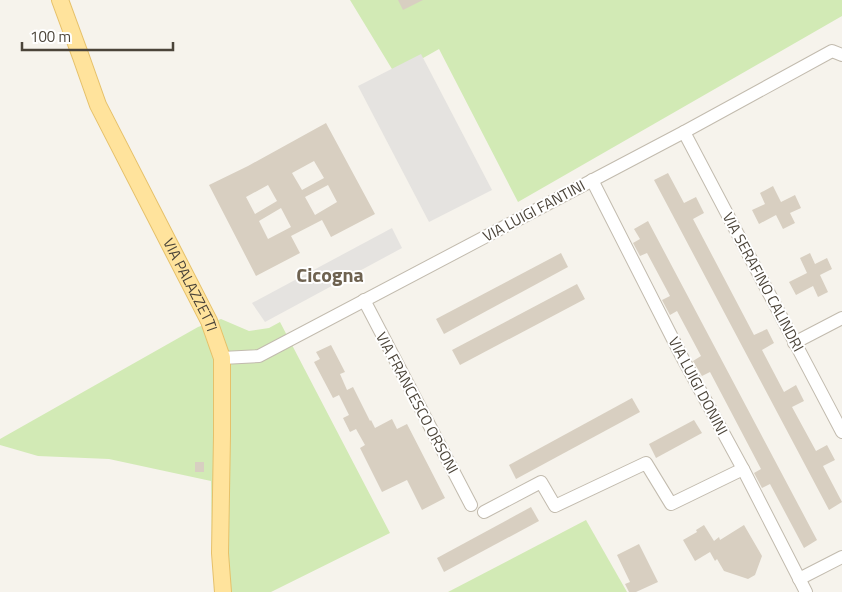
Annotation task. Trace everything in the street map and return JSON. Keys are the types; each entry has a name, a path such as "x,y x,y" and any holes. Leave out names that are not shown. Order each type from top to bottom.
{"main road":[{"name":"VIA PALAZZETTI","path":"60,0 98,105 209,321 222,358 220,553 223,592"}],"street":[{"name":"VIA LUIGI FANTINI","path":"222,358 259,356 496,232 832,52 842,55"},
{"name":"VIA SERAFINO CALINDRI","path":"684,132 842,432"},
{"name":"VIA LUIGI DONINI","path":"592,180 682,357 743,469 806,592"},
{"name":"VIA FRANCESCO ORSONI","path":"364,300 471,505"},
{"path":"794,344 842,318"},
{"path":"484,512 541,482 555,506 646,463 671,504 743,469"},
{"path":"799,579 842,557"}],"green space":[{"path":"350,0 842,0 842,16 518,202 439,49 395,74"},
{"path":"221,319 249,331 269,328 280,322 390,533 271,592 221,592 212,552 211,481 109,459 38,456 0,445 0,439 198,327"},
{"path":"586,520 627,592 448,592"}],"shaded area":[{"path":"421,54 492,190 429,222 358,86"},
{"path":"392,228 402,248 265,322 252,303"}],"building":[{"path":"398,0 423,0 403,10"},
{"path":"326,123 375,214 331,237 322,220 291,236 300,253 256,276 209,185","holes":["314,161 324,178 302,190 292,173","268,185 277,201 255,214 246,197","328,185 337,202 315,215 305,197","281,208 291,227 268,239 259,221"]},
{"path":"668,173 684,203 696,197 704,213 693,219 754,335 767,329 774,343 762,350 784,392 796,385 804,401 792,407 816,451 827,445 835,460 823,466 842,502 829,510 654,180"},
{"path":"773,186 781,202 795,195 801,208 790,213 795,223 783,229 776,215 759,224 752,210 765,204 760,193"},
{"path":"648,221 817,540 804,548 770,484 762,488 754,473 761,469 710,372 702,376 693,361 701,356 677,311 670,315 662,300 670,296 647,253 640,256 633,243 640,239 634,229"},
{"path":"561,253 568,267 444,334 436,319"},
{"path":"810,253 815,264 827,258 832,269 820,275 828,292 818,297 813,286 796,295 789,282 807,273 800,258"},
{"path":"577,284 585,299 460,365 452,350"},
{"path":"331,345 345,372 340,374 347,390 353,387 375,428 392,419 397,429 407,424 445,498 422,510 407,480 382,492 360,448 365,445 356,429 350,432 343,418 349,415 339,395 333,398 314,362 320,359 316,352"},
{"path":"632,398 640,412 516,479 509,465"},
{"path":"694,420 702,433 656,458 649,444"},
{"path":"195,462 204,462 204,472 195,472"},
{"path":"531,507 539,521 444,572 437,558"},
{"path":"704,525 714,541 719,537 720,540 744,525 762,556 755,575 748,579 724,571 710,552 695,561 683,540 697,532 696,530"},
{"path":"639,544 658,582 636,592 629,592 625,584 630,582 617,555"}],"district":[{"name":"Cicogna","path":"330,275"}]}
